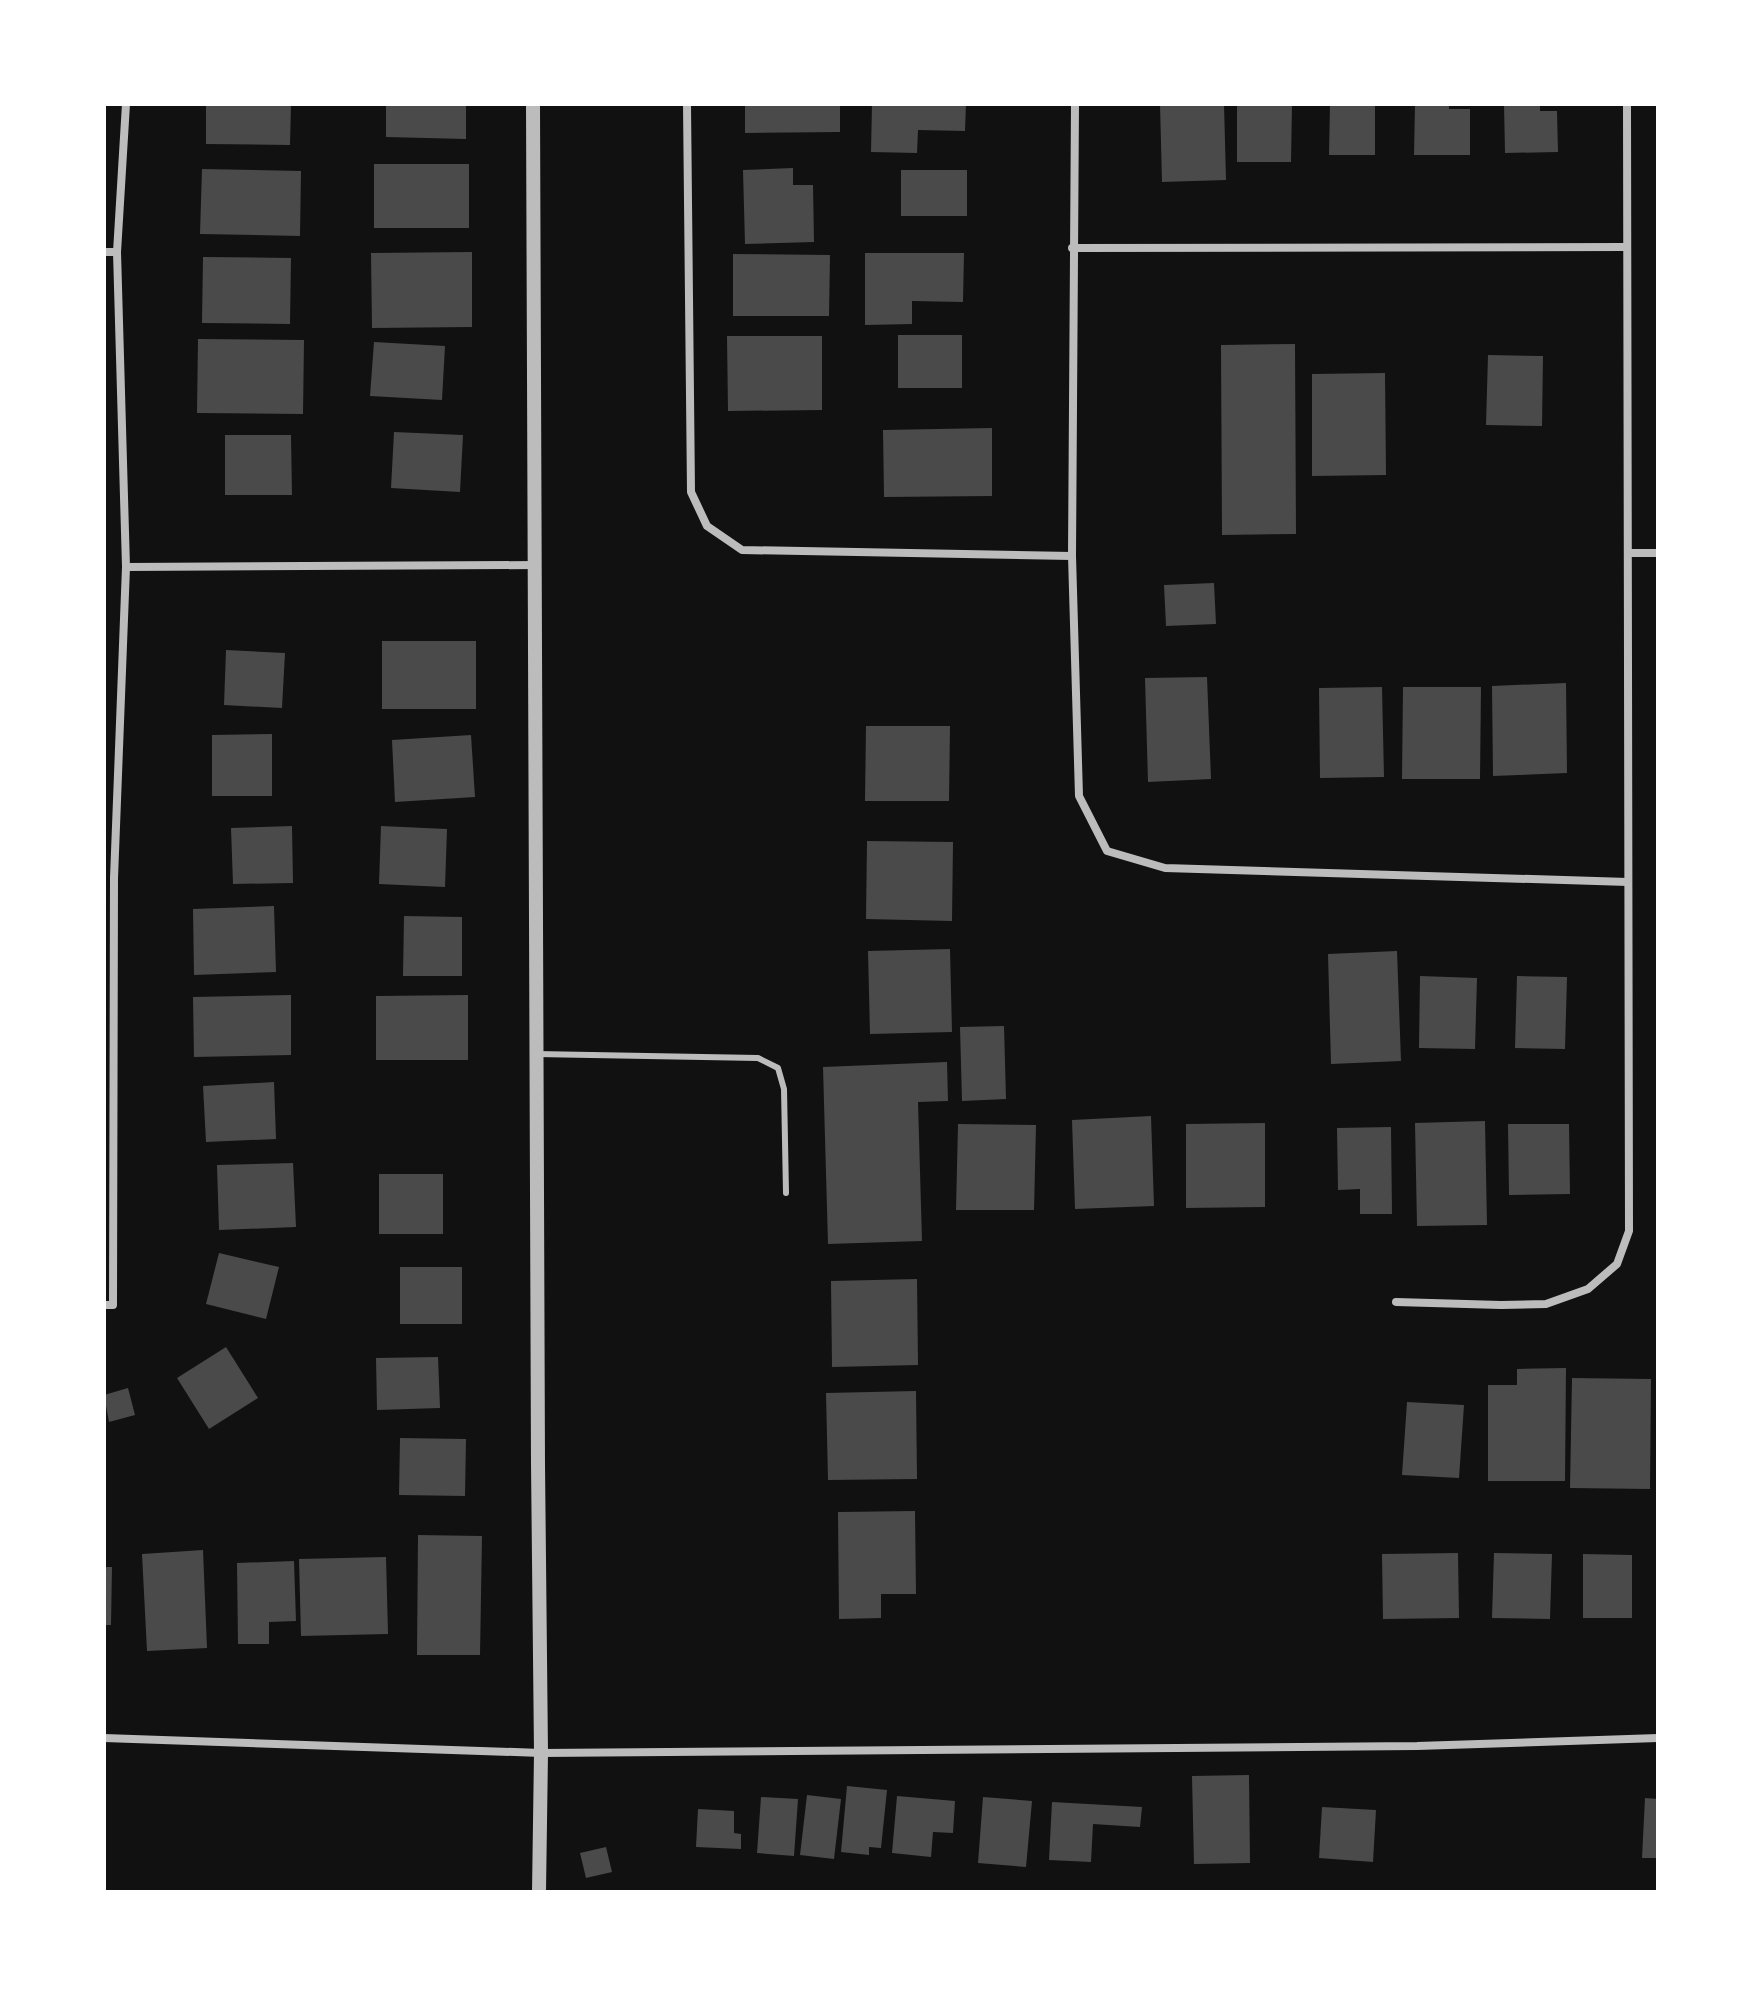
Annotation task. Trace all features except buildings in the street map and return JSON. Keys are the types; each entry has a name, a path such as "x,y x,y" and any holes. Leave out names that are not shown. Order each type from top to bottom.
{"street":[{"path":"104,1305 113,1305 114,878 126,567 117,252 126,104"},
{"path":"533,104 541,1753 539,1890"},
{"path":"687,104 691,492 707,526 742,550 1072,556"},
{"path":"1075,104 1072,556 1079,796 1107,851 1165,868 1628,882"},
{"path":"1396,1302 1546,1304 1588,1289 1617,1264 1629,1231 1627,104"},
{"path":"1072,248 1626,247"},
{"path":"104,252 117,252"},
{"path":"1628,553 1658,553"},
{"path":"126,567 535,565"},
{"path":"104,878 114,878"},
{"path":"104,1738 541,1753 1417,1746 1658,1738"}],"lane":[{"path":"536,1054 758,1058 778,1068 784,1089 786,1193"}]}
